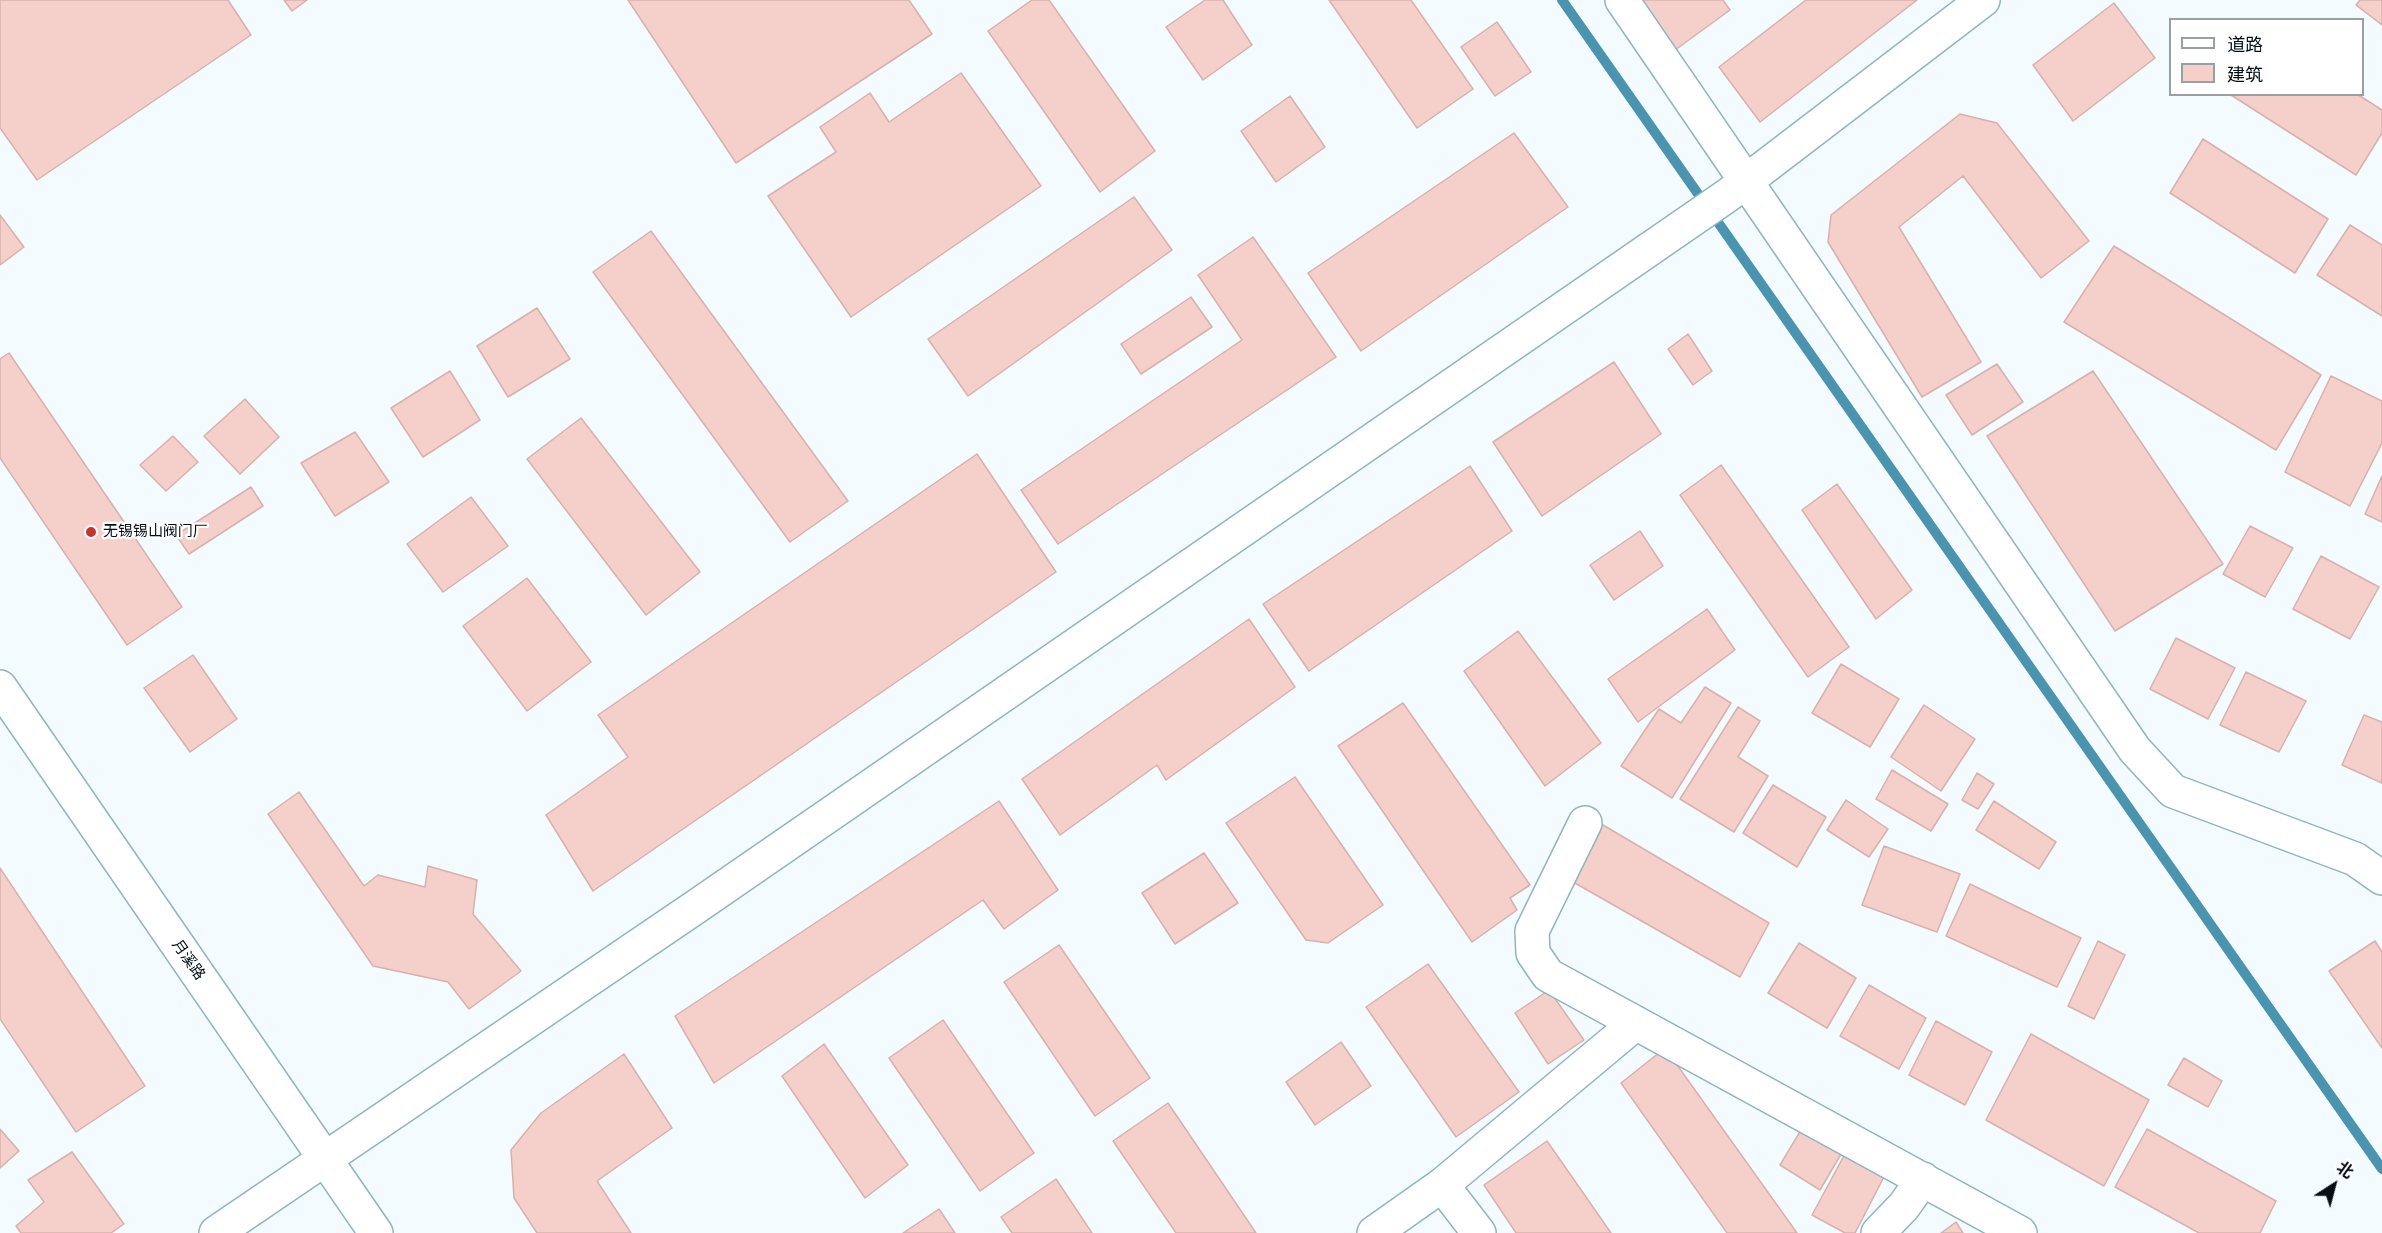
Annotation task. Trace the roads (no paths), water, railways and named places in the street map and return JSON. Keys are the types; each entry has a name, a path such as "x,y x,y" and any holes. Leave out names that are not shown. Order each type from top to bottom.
{"street":[{"path":"1622,0 1738,189 2142,758 2173,791 2355,859 2382,878"},
{"path":"216,1233 700,904 1738,189 1983,0"},
{"name":"月溪路","path":"0,687 376,1233"},
{"path":"1585,823 1532,931 1533,953 1548,975 2020,1233"},
{"path":"1374,1233 1442,1185 1636,1023"},
{"path":"1878,1233 1904,1206 1923,1179"},
{"path":"1442,1185 1479,1233"}],"waterway":[{"path":"1562,0 2382,1169"}],"place":[{"name":"无锡锡山阀门厂","path":"91,532"}]}
